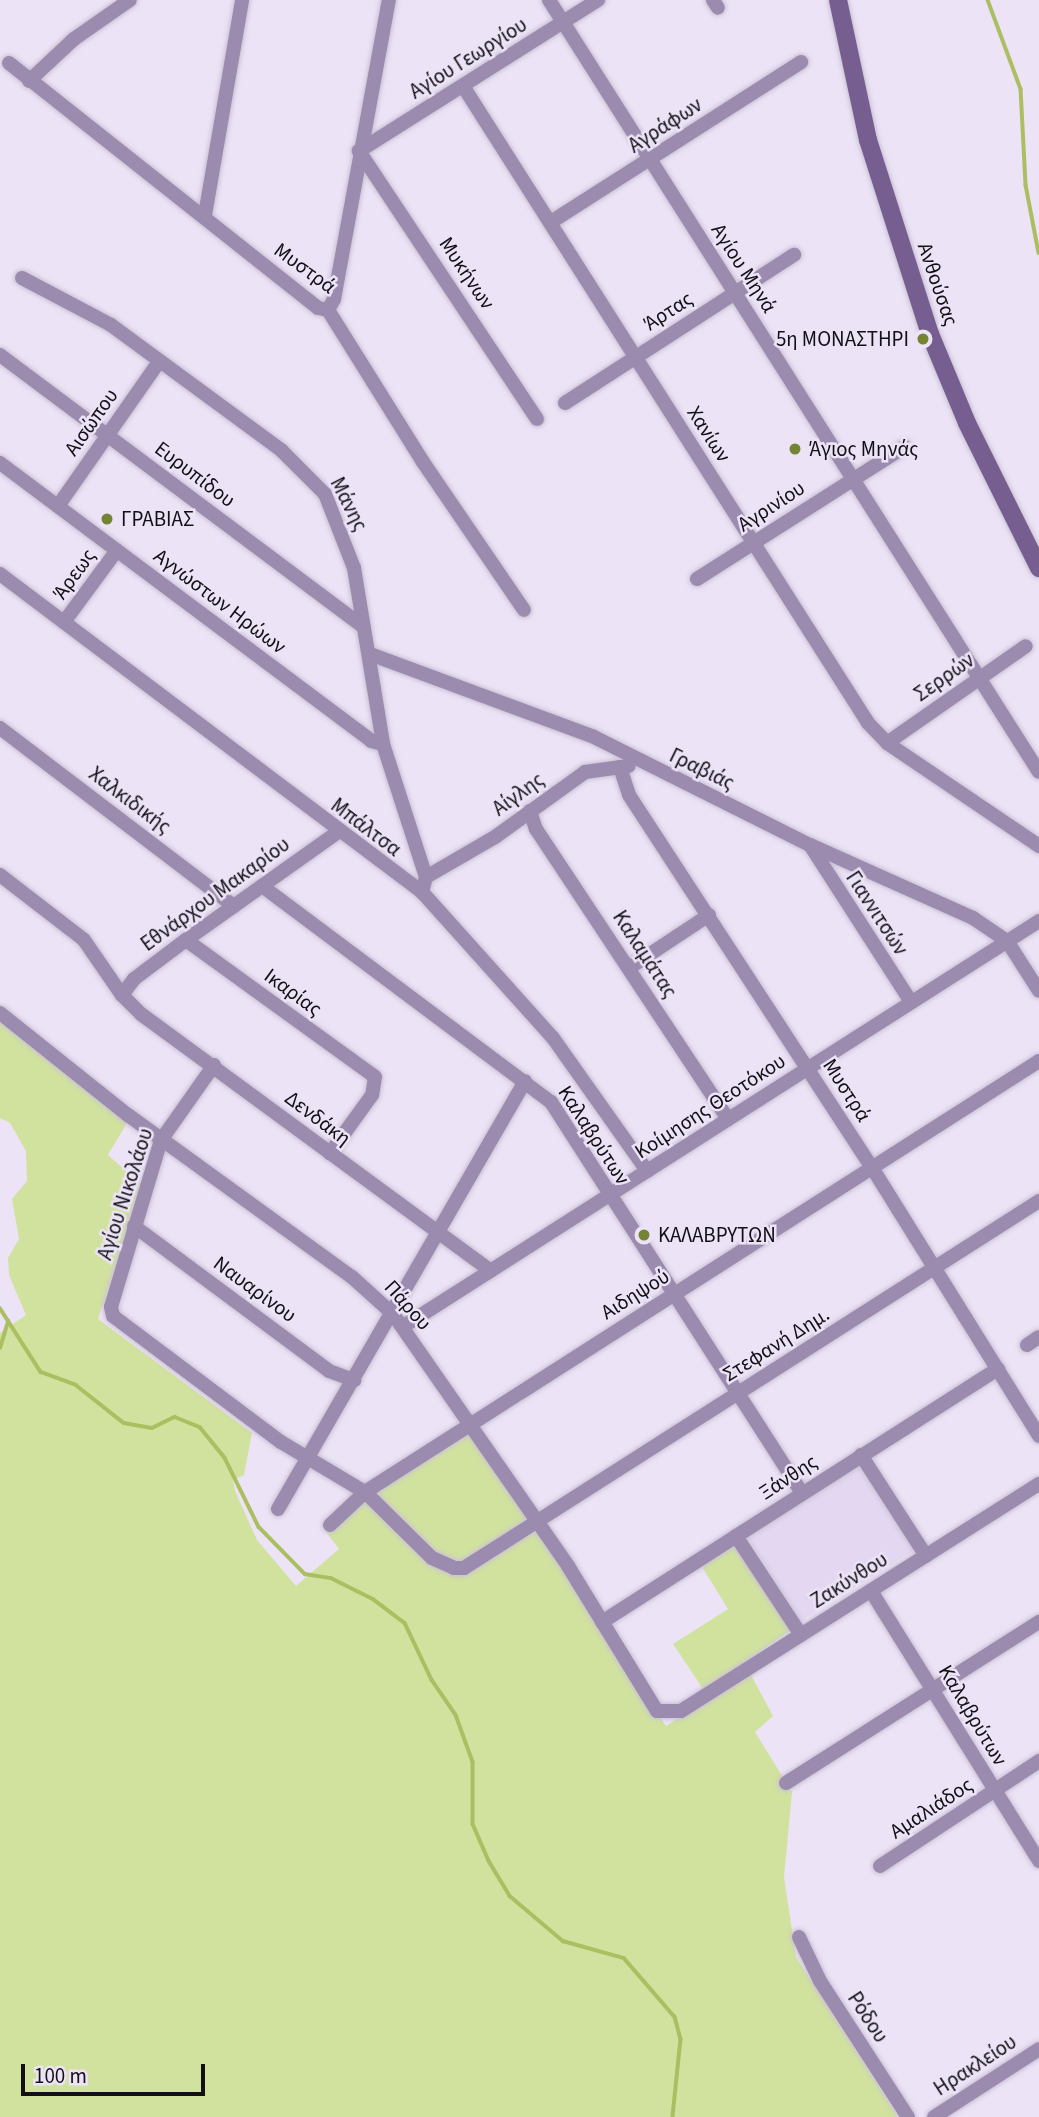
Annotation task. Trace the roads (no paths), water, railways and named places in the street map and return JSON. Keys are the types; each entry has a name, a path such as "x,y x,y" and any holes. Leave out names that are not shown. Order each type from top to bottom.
{"street":[{"path":"29,81 74,39 130,0"},
{"path":"205,215 242,0"},
{"name":"Αγίου Γεωργίου","path":"328,310 334,299 359,151 389,0"},
{"name":"Αγίου Μηνά","path":"549,0 1039,772"},
{"name":"Αγίου Γεωργίου","path":"359,151 598,0"},
{"name":"Ανθούσας","path":"838,0 868,139 926,322 967,423 1039,568"},
{"name":"Αγράφων","path":"551,222 801,62"},
{"name":"Μυστρά","path":"9,63 205,215 318,308 328,310 423,462 524,610"},
{"name":"Χανίων","path":"463,86 868,723 887,743 1039,846"},
{"name":"Μυκήνων","path":"359,151 537,419"},
{"name":"Άρτας","path":"565,403 794,255"},
{"name":"Μάνης","path":"22,278 89,311 281,450 325,494 354,568 383,744 426,877"},
{"name":"Ευρυπίδου","path":"0,355 365,627"},
{"name":"Αισώπου","path":"58,506 159,362"},
{"name":"Αγρινίου","path":"696,579 904,447"},
{"name":"Αγνώστων Ηρώων","path":"0,463 371,741 383,744"},
{"name":"Άρεως","path":"64,622 117,550"},
{"name":"Μπάλτσα","path":"0,574 338,832 422,892 543,1025 647,1171"},
{"name":"Σερρών","path":"887,743 1026,646"},
{"name":"Γραβιάς","path":"370,654 592,736 810,845 973,918 1007,941"},
{"name":"Χαλκιδικής","path":"0,727 234,906"},
{"name":"Αίγλης","path":"426,877 530,811 585,772 639,761"},
{"name":"Μυστρά","path":"620,767 629,795 871,1166 1039,1436"},
{"name":"Καλαμάτας","path":"530,811 536,829 728,1119"},
{"name":"Εθνάρχου Μακαρίου","path":"122,995 134,979 338,832"},
{"name":"Γιαννιτσών","path":"810,845 911,1002"},
{"name":"Δενδάκη","path":"0,875 83,940 122,995 491,1271"},
{"path":"422,892 426,877"},
{"name":"Καλαβρύτων","path":"262,886 480,1053 525,1081 551,1102 608,1196 802,1493"},
{"path":"629,968 709,915"},
{"name":"Κοίμησης Θεοτόκου","path":"404,1326 1039,920"},
{"name":"Ικαρίας","path":"186,940 375,1077 372,1095 330,1153"},
{"path":"1007,941 1039,991"},
{"name":"Πάρου","path":"0,1013 162,1140 352,1278 393,1314 404,1326 536,1521 657,1711 681,1711"},
{"name":"Αιδηψού","path":"330,1525 365,1492 1039,1061"},
{"name":"Αγίου Νικολάου","path":"214,1065 162,1140 111,1307 115,1320 125,1329 309,1461"},
{"path":"278,1509 309,1461 525,1081"},
{"name":"Στεφανή Δημ.","path":"365,1492 432,1558 454,1568 464,1568 1039,1201"},
{"name":"Ναυαρίνου","path":"134,1226 335,1375 354,1380"},
{"name":"Ξάνθης","path":"602,1622 998,1369"},
{"path":"861,1455 926,1556"},
{"path":"309,1461 365,1492"},
{"name":"Ζακύνθου","path":"681,1711 1039,1484"},
{"path":"736,1536 801,1635"},
{"name":"Καλαβρύτων","path":"871,1591 1039,1861"},
{"path":"786,1783 1039,1622"},
{"name":"Αμαλιάδος","path":"880,1866 1039,1762"},
{"name":"Ρόδου","path":"799,1937 820,1981 908,2117"},
{"name":"Ηρακλείου","path":"934,2117 1039,2049"}],"waterway":[{"path":"988,0 1021,89 1026,185 1039,253"},
{"path":"0,1308 41,1372 76,1385 124,1423 152,1428 175,1417 200,1427 225,1458 259,1527 305,1574 331,1578 373,1599 405,1623 432,1680 456,1715 473,1762 473,1824 489,1861 510,1896 563,1941 624,1958 675,2017 681,2039 673,2117"},
{"path":"0,1348 8,1321"}],"place":[{"name":"5η ΜΟΝΑΣΤΗΡΙ","path":"923,339"},
{"name":"Άγιος Μηνάς","path":"795,449"},
{"name":"ΓΡΑΒΙΑΣ","path":"107,519"},
{"name":"ΚΑΛΑΒΡΥΤΩΝ","path":"644,1235"}]}
